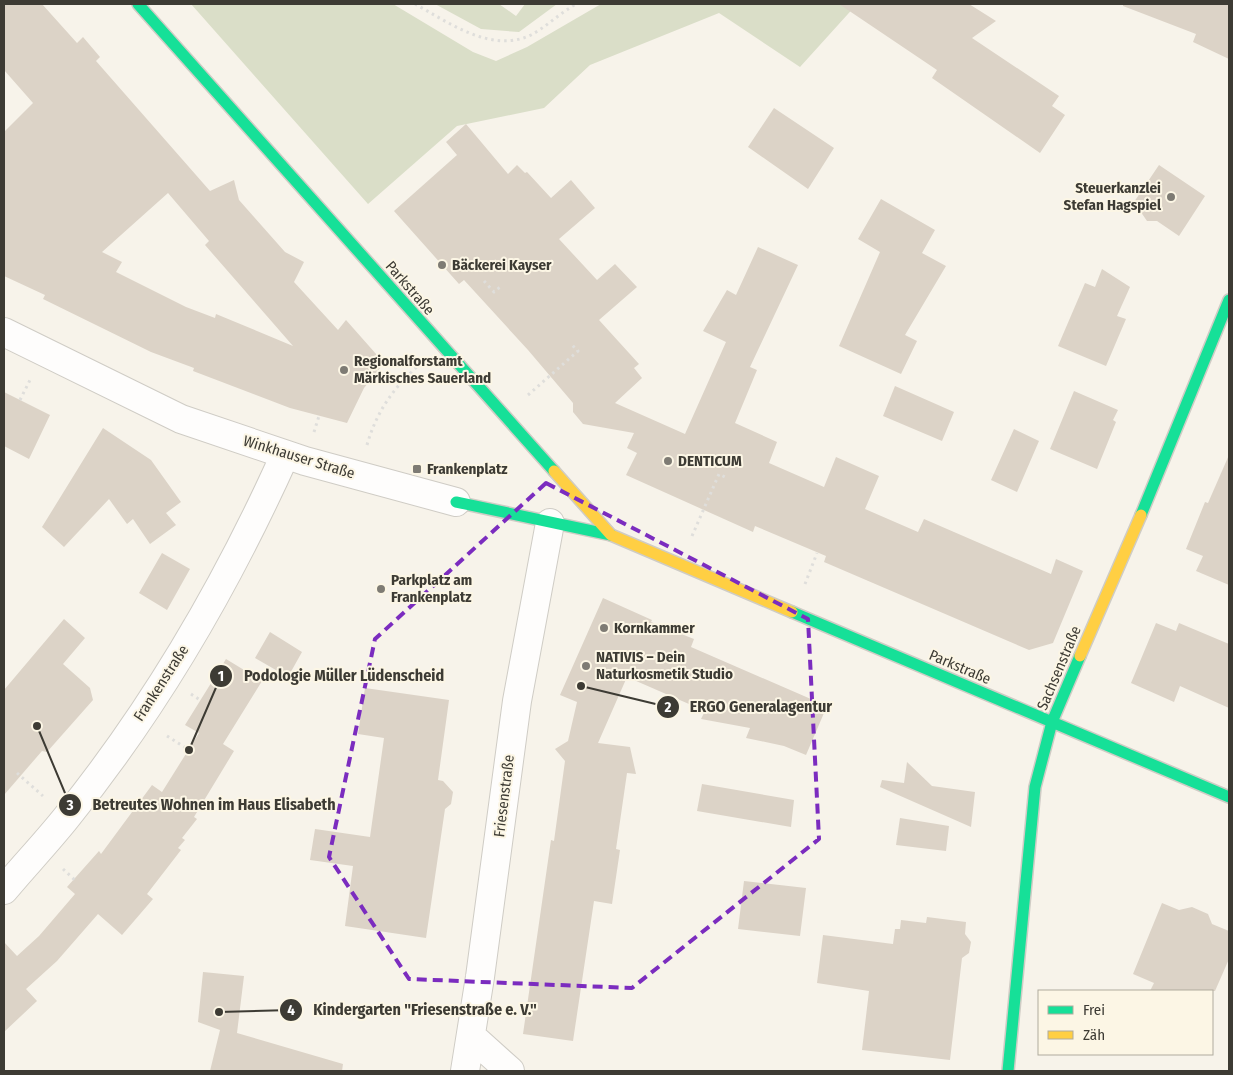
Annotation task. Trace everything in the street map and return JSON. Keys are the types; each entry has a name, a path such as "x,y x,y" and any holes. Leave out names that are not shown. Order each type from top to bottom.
{"street":[{"name":"Parkstraße","path":"138,4 611,535 1229,797"},
{"name":"Sachsenstraße","path":"1008,1071 1035,787 1052,722 1178,429 1229,300"},
{"name":"Winkhauser Straße","path":"4,332 181,419 285,455 456,502 611,535"},
{"name":"Frankenstraße","path":"4,890 66,818 166,676 215,598 285,455"},
{"name":"Friesenstraße","path":"465,1071 517,701 550,523"},
{"path":"471,1036 510,1071"}],"path":[{"path":"415,4 482,38 509,40 532,34 576,4"},
{"path":"484,281 494,292 500,287"},
{"path":"533,391 578,351 572,345"},
{"path":"360,476 372,427 379,413 396,388 416,368"},
{"path":"20,400 31,377"},
{"path":"680,564 719,474 727,478"},
{"path":"66,872 77,882"}],"highlighted area":[{"path":"546,483 808,619 819,839 632,988 409,979 329,857 375,639"}],"green space":[{"path":"191,4 393,4 473,52 496,61 527,47 601,4 857,4 800,67 719,13 590,65 544,108 457,126 368,204"},
{"path":"435,4 499,4 516,16 525,4 557,4 519,32 481,29"}],"building":[{"path":"4,4 42,4 77,43 83,37 100,57 96,61 210,191 234,180 239,200 285,252 304,262 294,282 338,330 346,320 384,363 364,388 347,423 290,408 193,371 194,368 151,352 43,299 45,295 4,276 4,132 33,103 4,70","holes":["168,193 209,241 205,245 293,346 216,314 215,318 186,307 116,272 122,262 102,252"]},
{"path":"839,4 969,4 996,21 972,38 1059,96 1052,106 1065,115 1040,153 932,78 937,70"},
{"path":"1123,4 1229,4 1229,59 1193,42 1196,34 1123,6"},
{"path":"774,108 834,148 808,189 748,147"},
{"path":"466,124 508,174 517,165 525,173 527,172 551,198 571,180 595,208 559,239 597,280 615,264 637,287 599,320 639,364 634,368 642,378 615,403 685,434 726,342 703,331 727,290 736,295 758,247 798,265 750,367 757,370 735,423 777,442 769,463 824,487 836,457 879,476 865,509 918,532 924,519 1051,574 1056,559 1083,571 1053,643 1029,650 824,562 826,556 755,526 753,532 626,475 637,453 627,448 634,433 583,424 573,412 573,403 528,350 464,280 459,284 394,211 457,155 446,142"},
{"name":"Steuerkanzlei Stefan Hagspiel","path":"1159,165 1205,196 1179,236 1157,221 1147,221 1134,202"},
{"path":"881,199 935,230 922,253 946,266 905,335 917,341 901,374 839,346 880,252 858,239"},
{"path":"1102,269 1130,287 1117,316 1126,319 1106,366 1058,346 1085,283 1095,287"},
{"path":"895,386 954,412 942,441 883,416"},
{"path":"1074,391 1118,410 1113,420 1116,422 1097,469 1050,449"},
{"path":"4,392 50,415 29,459 4,446"},
{"path":"103,428 151,460 181,502 166,513 176,525 150,544 133,519 127,524 109,499 64,547 42,527"},
{"path":"1014,429 1039,441 1017,492 991,480"},
{"path":"1229,455 1229,585 1196,571 1203,556 1186,549 1205,502 1208,503"},
{"path":"162,553 190,569 167,610 139,593"},
{"path":"603,598 652,620 651,622 694,639 691,647 827,706 806,755 784,746 746,738 750,728 701,719 705,711 627,677 598,743 630,747 636,774 627,773 616,849 620,850 612,904 594,901 573,1041 523,1034 551,840 554,841 565,761 555,749 568,741 577,702 560,695"},
{"path":"64,619 85,638 63,664 90,688 93,700 47,752 42,751 4,795 4,690"},
{"path":"1156,623 1176,631 1179,623 1229,644 1229,708 1180,686 1174,702 1131,683"},
{"path":"270,632 302,652 288,677 255,658"},
{"path":"226,659 262,681 223,744 234,751 194,817 197,819 182,838 185,840 178,848 181,850 147,894 153,899 122,935 98,914 57,961 26,989 37,1001 4,1032 4,942 17,956 39,936 75,894 67,887 99,851 101,854 152,785 162,792 199,733 185,725"},
{"path":"365,688 449,700 438,780 443,781 453,792 451,804 445,809 426,938 345,926 353,866 310,860 315,829 370,837 384,738 358,734"},
{"path":"907,762 932,786 975,792 971,827 880,787 882,780 904,783"},
{"path":"702,784 794,800 791,827 697,811"},
{"path":"900,818 949,826 946,851 896,845"},
{"path":"744,881 806,888 800,936 738,929"},
{"path":"1162,903 1179,910 1192,907 1208,914 1212,924 1229,931 1229,959 1215,991 1150,990 1154,983 1133,974"},
{"path":"927,917 966,922 965,934 971,942 969,953 962,958 950,1060 862,1050 869,991 817,983 823,935 893,944 895,929 900,929 901,920 926,923"},
{"path":"203,972 244,976 237,1033 343,1064 342,1071 210,1071 220,1030 198,1022"}],"traffic: fast":[{"path":"138,4 554,471"},
{"path":"1141,515 1229,300"},
{"path":"456,502 611,535"},
{"path":"792,612 1229,797"},
{"path":"1008,1071 1035,787 1052,722 1080,656"}],"traffic: slow":[{"path":"554,471 611,535 792,612"},
{"path":"1080,656 1141,515"}],"place":[{"name":"Steuerkanzlei Stefan Hagspiel","path":"1171,197"},
{"name":"Bäckerei Kayser","path":"442,265"},
{"name":"Regionalforstamt Märkisches Sauerland","path":"344,370"},
{"name":"DENTICUM","path":"668,461"},
{"name":"Frankenplatz","path":"417,469"},
{"name":"Parkplatz am Frankenplatz","path":"381,589"},
{"name":"Kornkammer","path":"604,628"},
{"name":"NATIVIS – Dein Naturkosmetik Studio","path":"586,666"},
{"name":"ERGO Generalagentur","path":"581,686"},
{"name":"Betreutes Wohnen im Haus Elisabeth","path":"37,726"},
{"name":"Podologie Müller Lüdenscheid","path":"189,750"},
{"name":"Kindergarten \"Friesenstraße e. V.\"","path":"219,1012"}]}
